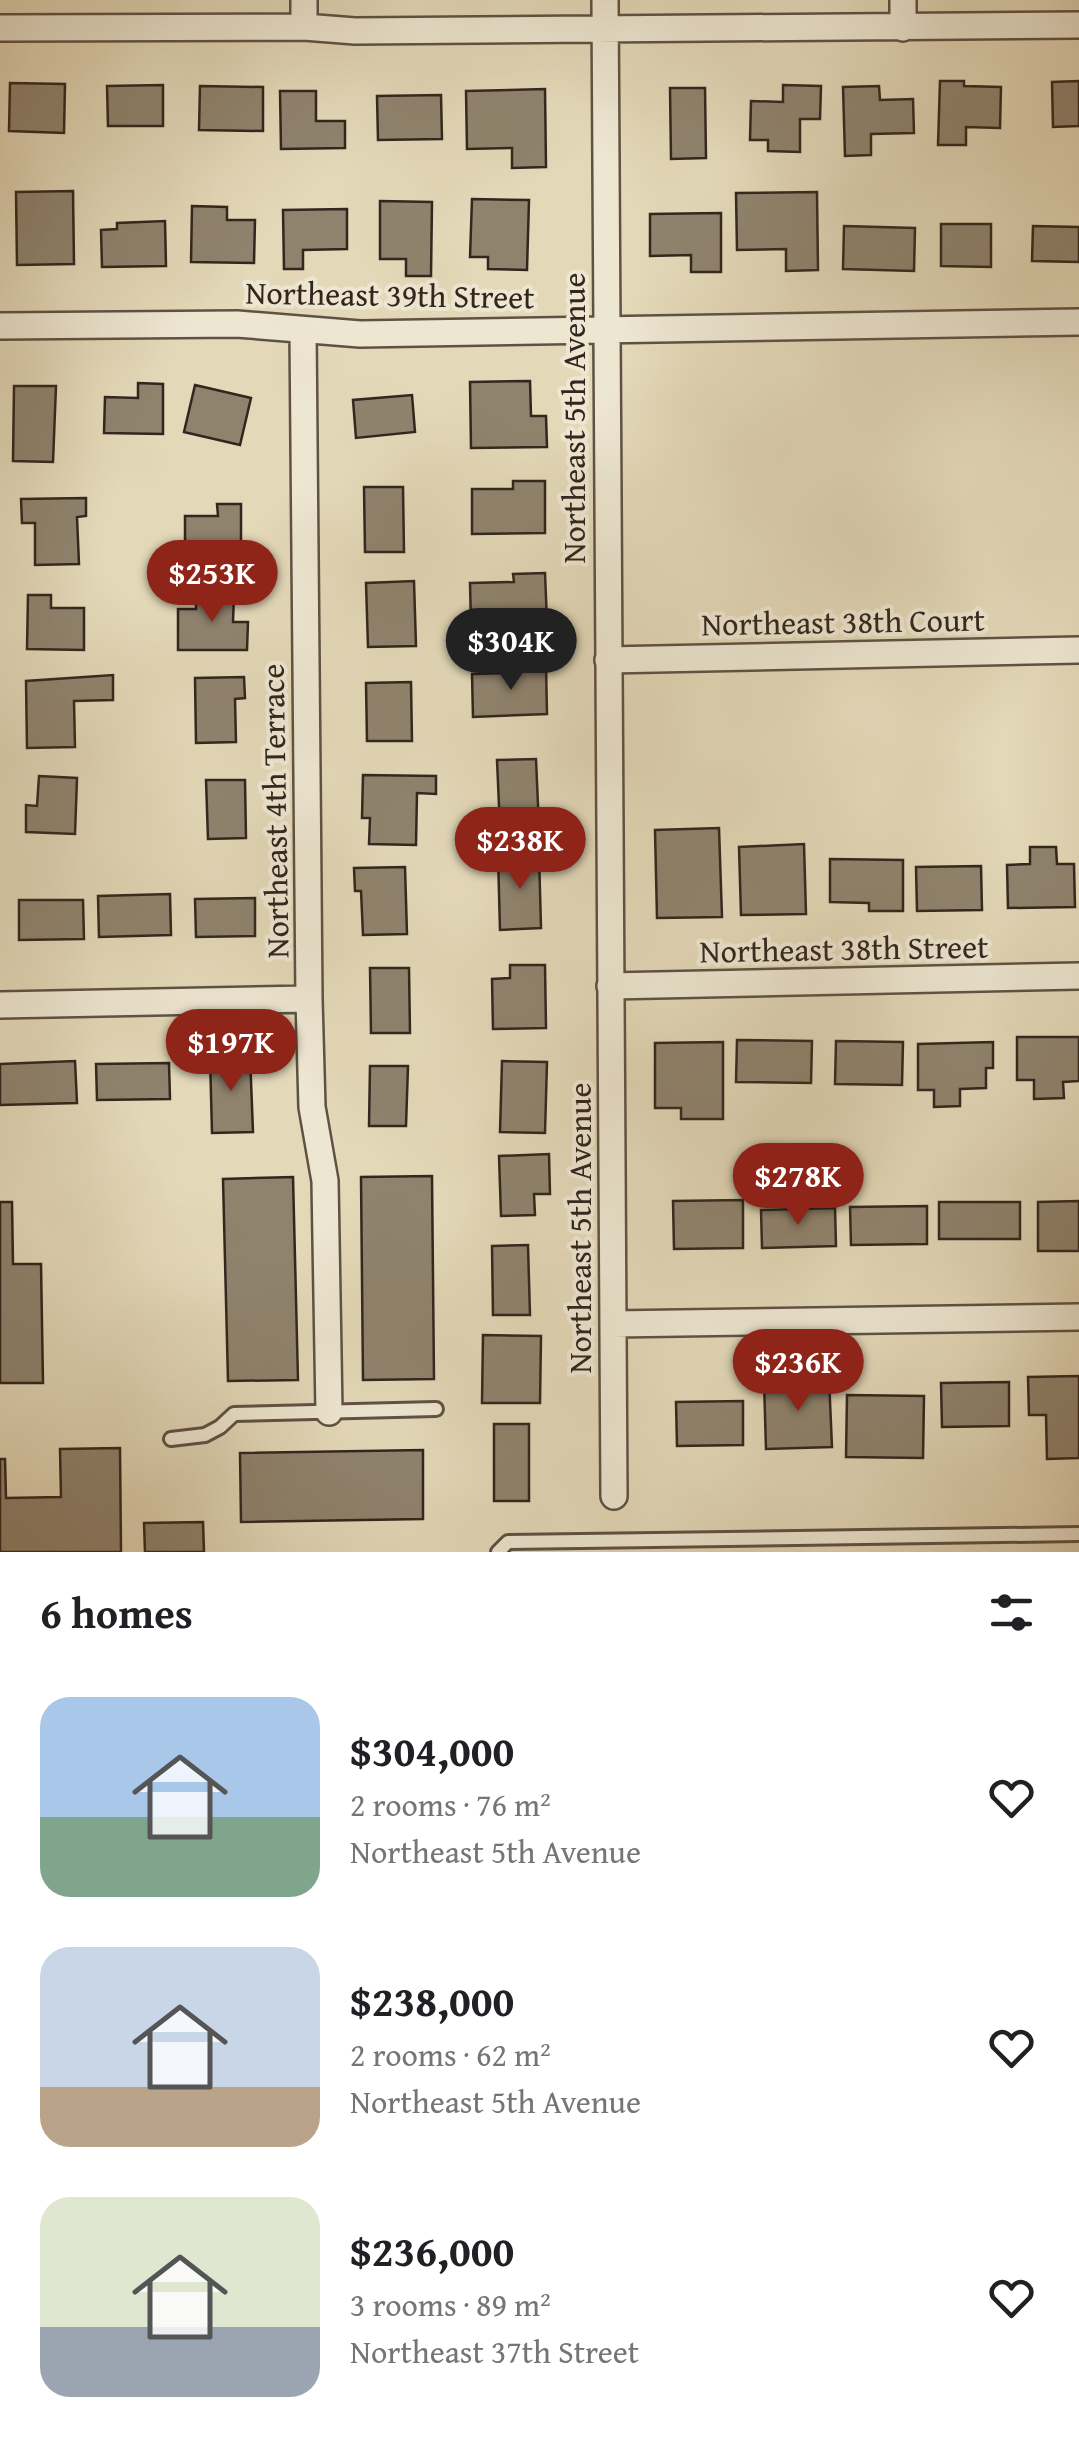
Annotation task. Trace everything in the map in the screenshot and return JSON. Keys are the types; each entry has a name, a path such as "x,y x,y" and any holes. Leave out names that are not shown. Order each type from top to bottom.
{"street":[{"path":"304,0 304,26"},
{"name":"Northeast 5th Avenue","path":"604,0 614,1496"},
{"path":"903,0 903,28"},
{"path":"0,28 304,26 355,31 1079,26"},
{"name":"Northeast 39th Street","path":"0,326 237,324 360,334 1079,322"},
{"name":"Northeast 4th Terrace","path":"303,330 309,999 312,1106 325,1180 329,1412"},
{"name":"Northeast 38th Court","path":"608,660 1079,650"},
{"name":"Northeast 38th Street","path":"610,986 1079,976"},
{"path":"0,1005 309,999"},
{"path":"613,1324 1079,1317"}],"lane":[{"path":"171,1439 205,1435 220,1428 234,1414 436,1409"},
{"path":"498,1552 508,1542 825,1545 1079,1534"}],"building":[{"path":"940,81 1001,87 1000,128 966,127 966,145 938,145"},
{"path":"1079,81 1079,126 1053,127 1052,82"},
{"path":"10,83 65,84 64,133 9,131"},
{"path":"163,85 163,126 108,126 107,86"},
{"path":"783,85 821,86 820,119 800,119 800,152 768,151 768,140 750,140 751,101 783,102"},
{"path":"200,86 263,87 263,131 199,130"},
{"path":"879,86 880,100 913,99 914,133 871,134 871,155 845,156 843,87"},
{"path":"670,88 705,88 706,158 671,159"},
{"path":"545,89 546,167 512,168 512,148 467,149 466,91"},
{"path":"280,91 316,91 316,121 345,121 345,148 281,149"},
{"path":"441,95 442,139 378,140 377,96"},
{"path":"73,191 74,264 17,265 16,192"},
{"path":"817,192 818,270 786,271 786,249 737,250 736,193"},
{"path":"472,199 529,200 527,270 488,269 488,257 470,257"},
{"path":"380,201 432,202 431,276 406,276 406,259 380,259"},
{"path":"192,206 227,207 227,220 255,220 254,263 191,262"},
{"path":"347,209 347,249 303,250 303,269 284,269 283,210"},
{"path":"721,213 721,272 691,272 691,255 650,256 650,214"},
{"path":"165,221 166,266 102,267 101,230 117,229 117,223"},
{"path":"941,224 991,224 991,267 941,266"},
{"path":"844,226 915,228 914,271 843,269"},
{"path":"1033,226 1079,227 1079,262 1032,261"},
{"path":"530,381 531,416 546,416 547,447 471,448 470,382"},
{"path":"138,383 163,384 163,434 104,433 105,397 138,398"},
{"path":"195,385 251,398 240,445 184,432"},
{"path":"14,386 56,386 53,462 13,461"},
{"path":"412,395 415,432 356,438 353,400"},
{"path":"513,481 545,481 545,533 472,534 472,489 513,489"},
{"path":"364,487 403,487 404,552 365,552"},
{"path":"86,498 86,516 77,517 79,564 35,565 35,523 22,523 21,499"},
{"path":"217,504 241,504 241,550 185,551 185,516 218,516"},
{"path":"545,573 547,622 471,624 470,583 514,582 513,574"},
{"path":"414,581 416,646 368,647 366,583"},
{"path":"196,593 234,594 233,622 248,622 247,650 178,650 178,609 196,609"},
{"path":"28,595 51,595 51,608 84,608 84,650 27,649"},
{"path":"546,665 547,714 473,717 472,674 515,673 515,666"},
{"path":"113,675 113,700 74,701 75,747 27,748 26,681"},
{"path":"244,677 245,698 235,699 236,742 196,743 195,678"},
{"path":"411,682 412,741 367,741 366,683"},
{"path":"536,759 539,828 500,829 497,760"},
{"path":"363,775 436,776 436,794 417,793 416,845 369,844 370,818 362,818"},
{"path":"39,776 77,778 75,834 26,832 26,805 37,806"},
{"path":"206,780 245,780 246,838 208,839"},
{"path":"719,828 722,917 657,918 655,830"},
{"path":"804,844 806,914 741,915 739,847"},
{"path":"1030,847 1056,847 1057,864 1074,864 1075,907 1008,908 1007,865 1030,864"},
{"path":"539,854 541,928 500,930 498,856"},
{"path":"830,859 903,860 903,911 869,911 869,903 830,902"},
{"path":"981,866 982,910 917,911 916,867"},
{"path":"405,867 407,934 363,935 361,891 355,891 354,868"},
{"path":"170,894 171,935 99,937 98,896"},
{"path":"255,898 255,936 196,937 195,899"},
{"path":"19,900 83,900 84,939 19,940"},
{"path":"510,965 545,965 546,1028 493,1029 492,979 510,978"},
{"path":"370,968 409,968 410,1033 371,1033"},
{"path":"1017,1037 1079,1037 1079,1081 1063,1082 1064,1098 1034,1099 1034,1080 1017,1080"},
{"path":"737,1040 812,1041 811,1083 736,1082"},
{"path":"836,1041 903,1042 902,1085 835,1084"},
{"path":"723,1042 723,1119 681,1119 681,1108 655,1108 655,1043"},
{"path":"993,1042 993,1068 986,1068 986,1088 960,1089 960,1106 934,1107 934,1090 918,1090 918,1044"},
{"path":"250,1055 253,1132 212,1133 210,1056"},
{"path":"75,1061 77,1103 0,1105 0,1064"},
{"path":"502,1061 547,1062 545,1133 500,1132"},
{"path":"169,1063 170,1099 97,1100 96,1064"},
{"path":"370,1066 408,1066 406,1126 369,1126"},
{"path":"549,1154 550,1194 534,1194 535,1215 501,1216 499,1156"},
{"path":"432,1176 434,1379 363,1380 361,1177"},
{"path":"293,1177 298,1380 228,1381 223,1179"},
{"path":"743,1200 743,1248 674,1249 673,1201"},
{"path":"1079,1201 1079,1251 1038,1251 1038,1202"},
{"path":"0,1202 12,1202 13,1264 41,1264 43,1383 0,1383"},
{"path":"939,1202 1020,1202 1020,1239 939,1239"},
{"path":"927,1206 927,1244 851,1245 850,1207"},
{"path":"835,1208 836,1246 762,1248 761,1210"},
{"path":"528,1245 530,1315 493,1315 492,1246"},
{"path":"483,1335 541,1336 540,1403 482,1403"},
{"path":"1079,1376 1079,1458 1047,1459 1046,1415 1029,1415 1028,1377"},
{"path":"829,1378 832,1447 766,1449 764,1381"},
{"path":"1009,1382 1009,1426 942,1427 941,1383"},
{"path":"847,1395 924,1396 923,1458 846,1457"},
{"path":"743,1401 743,1445 677,1446 676,1402"},
{"path":"494,1424 529,1424 529,1501 494,1501"},
{"path":"120,1448 121,1552 0,1552 0,1459 5,1459 6,1498 61,1497 60,1449"},
{"path":"423,1450 423,1519 241,1522 240,1453"},
{"path":"203,1522 204,1552 145,1552 144,1523"}]}
